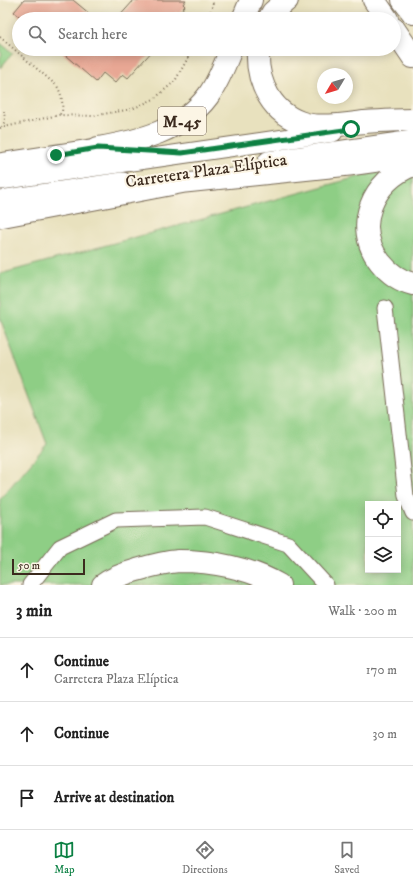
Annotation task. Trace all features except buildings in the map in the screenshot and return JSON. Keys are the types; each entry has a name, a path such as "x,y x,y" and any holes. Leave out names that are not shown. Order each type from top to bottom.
{"highway":[{"path":"246,12 251,0"},
{"path":"273,12 287,0"},
{"path":"403,0 413,13"},
{"path":"401,40 413,58"},
{"name":"M-45","path":"98,148 123,144 166,130 191,115 209,95 228,56"},
{"path":"258,56 258,67 262,86 277,108 290,118 307,124 332,125 413,120"},
{"path":"413,165 385,183 376,194 367,216 367,227 369,240 376,256 386,269 397,277 413,284"},
{"path":"103,585 128,572 178,561 214,563 254,573 279,585"}],"main road":[{"name":"Carretera Plaza Elíptica","path":"0,180 413,120"},
{"name":"Carretera Plaza Elíptica","path":"0,213 215,169 413,140"},
{"name":"Carretera Plaza Elíptica","path":"0,163 98,148 182,153"},
{"path":"0,213 185,183 349,166 413,157"}],"lane":[{"path":"385,308 406,496 413,513"},
{"path":"30,585 60,547 116,520 205,516 288,544 326,585"}],"path":[{"path":"210,12 213,4 212,0"},
{"path":"0,37 12,47"},
{"path":"22,56 57,86 61,94 62,103 62,112 58,115"},
{"path":"1,127 58,115 92,116 132,109 154,99 175,81 189,56"},
{"path":"1,127 5,121 4,111"}],"green space":[{"path":"0,43 12,52 12,54 0,68 0,57 2,54 0,52"},
{"path":"413,169 413,585 0,585 0,499 47,444 0,318 0,274 376,172"}],"route":[{"path":"56,155 98,148 182,153 351,129"}]}
